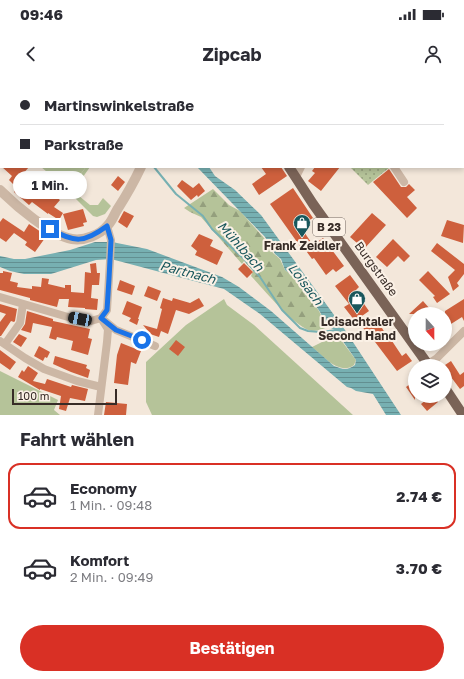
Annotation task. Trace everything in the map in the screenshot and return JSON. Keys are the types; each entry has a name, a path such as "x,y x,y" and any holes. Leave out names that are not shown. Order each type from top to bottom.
{"main road":[{"name":"Burgstraße","path":"290,168 351,258 425,359"},
{"path":"452,398 463,415"}],"street":[{"path":"0,190 27,213 62,236 73,239 83,239 94,236 107,226 130,189 140,168"},
{"path":"296,178 301,168"},
{"path":"395,168 404,182"},
{"path":"0,297 68,317 91,321 101,318 107,310 111,240 107,226"},
{"path":"23,304 20,323 2,343 44,369 101,387"},
{"path":"101,318 116,330 154,346"},
{"path":"98,415 108,329 101,318"},
{"path":"435,359 464,331"}],"green space":[{"path":"42,168 85,168 68,191"},
{"path":"85,168 89,168 73,191 90,205 98,205 103,198 111,206 105,214 97,217 93,216 68,191"},
{"path":"351,168 389,168 368,185"},
{"path":"213,189 229,205 240,211 264,238 273,253 280,259 285,270 293,276 319,311 327,327 313,331 308,330 292,319 251,276 253,271 244,261 242,264 201,217 184,208"},
{"path":"224,299 227,305 254,325 353,415 152,415 146,402 146,362 186,325"},
{"path":"329,332 335,332 356,360 354,365 349,368 337,367 326,360 312,347 324,341"},
{"path":"0,371 58,400 54,410 60,415 0,415"}],"water":[{"path":"198,168 210,168 215,176 235,190 261,215 345,330 401,415 386,415 373,394 356,391 347,387 260,314 224,289 111,259 96,260 51,274 24,274 0,267 0,256 14,259 25,259 70,250 95,242 112,242 147,249 222,277 239,287 271,311 334,366 344,369 355,365 356,360 335,330 327,326 320,312 306,292 293,276 285,270 281,259 275,254 265,237"}],"building":[{"path":"3,168 28,168 22,175 34,185 37,182 60,200 54,207 63,213 59,220 32,202 29,205 14,192 17,188 9,180 12,176"},
{"path":"262,168 282,168 287,176 259,195 252,184 266,174"},
{"path":"314,168 339,168 321,191 308,181 315,173 312,171"},
{"path":"389,169 401,187 406,187 409,184 415,190 407,197 417,208 407,218 373,182"},
{"path":"118,176 125,182 118,191 111,185"},
{"path":"182,180 193,188 199,183 205,191 198,197 197,195 191,200 177,186"},
{"path":"293,188 313,218 300,226 313,245 323,238 344,266 336,272 333,269 326,275 314,258 312,259 304,248 302,249 270,204"},
{"path":"83,209 87,222 83,223 84,226 68,230 63,214"},
{"path":"124,211 134,216 127,228 118,222"},
{"path":"372,213 386,225 364,249 350,237"},
{"path":"3,218 24,232 29,224 41,232 39,234 45,238 35,252 25,245 27,242 14,233 6,242 0,238 0,222"},
{"path":"447,220 464,225 463,243 441,236"},
{"path":"199,234 213,240 210,246 223,252 217,265 195,255 197,251 191,246"},
{"path":"393,239 410,256 404,262 398,256 387,267 376,257"},
{"path":"437,243 464,264 464,274 457,283 459,286 453,291 448,277 455,270 431,251"},
{"path":"96,263 97,273 100,273 99,285 92,285 91,298 98,299 97,310 68,307 69,299 59,299 57,307 0,290 0,273 3,273 3,271 12,273 10,281 18,283 17,287 32,289 32,286 41,287 42,278 49,279 48,284 65,288 65,285 71,285 71,292 84,293 85,272 91,273 90,264"},
{"path":"244,263 253,272 247,278 238,269"},
{"path":"428,271 450,294 437,303 433,297 435,296 419,280"},
{"path":"350,275 359,287 355,291 369,311 355,321 344,307 349,304 335,286"},
{"path":"120,280 135,286 132,295 117,290"},
{"path":"148,286 161,291 157,301 144,296"},
{"path":"163,298 172,301 173,298 190,303 199,298 204,306 189,314 176,310 168,334 161,331 159,337 147,333 148,331 143,325 157,329"},
{"path":"464,299 464,321 462,317 452,323 451,307"},
{"path":"127,301 142,307 137,325 129,321 131,318 122,314"},
{"path":"423,301 428,307 417,307"},
{"path":"0,304 17,309 15,321 11,321 1,336 0,322 6,314 0,312"},
{"path":"27,311 53,319 53,321 90,329 88,338 92,339 88,355 71,350 73,341 57,337 56,340 49,338 52,327 33,323 31,333 21,330 25,324"},
{"path":"376,318 402,356 406,353 410,359 408,359 408,364 397,371 362,326"},
{"path":"19,334 27,338 21,347 13,342"},
{"path":"176,340 185,347 178,356 169,349"},
{"path":"121,343 141,351 136,364 131,362 128,385 114,383 117,355"},
{"path":"39,346 50,352 47,358 45,357 43,361 34,356"},
{"path":"0,350 16,362 10,370 0,363"},
{"path":"55,356 87,365 86,368 90,370 88,378 53,364"},
{"path":"452,363 460,375 464,372 464,386 460,389 452,378"},
{"path":"28,366 38,373 33,381 45,384 47,379 71,387 72,385 88,389 85,401 70,398 66,411 59,409 61,396 40,390 18,377 22,370 24,372"},
{"path":"106,402 127,404 126,415 104,415"},
{"path":"422,403 437,403 427,411 421,404"}],"waterway":[{"name":"Mühlbach","path":"155,168 176,194 203,216 212,229 245,260 260,277 282,310 300,328 308,331 320,332 337,330"}],"place":[{"name":"Frank Zeidler","path":"302,238"},
{"name":"Loisachtaler Second Hand","path":"357,314"}],"route":[{"path":"50,229 62,236 73,239 83,239 94,236 107,226 111,240 107,310 101,318 116,330 142,340"}],"water label":[{"name":"Partnach","path":"188,272"},
{"name":"Loisach","path":"306,284"}]}
